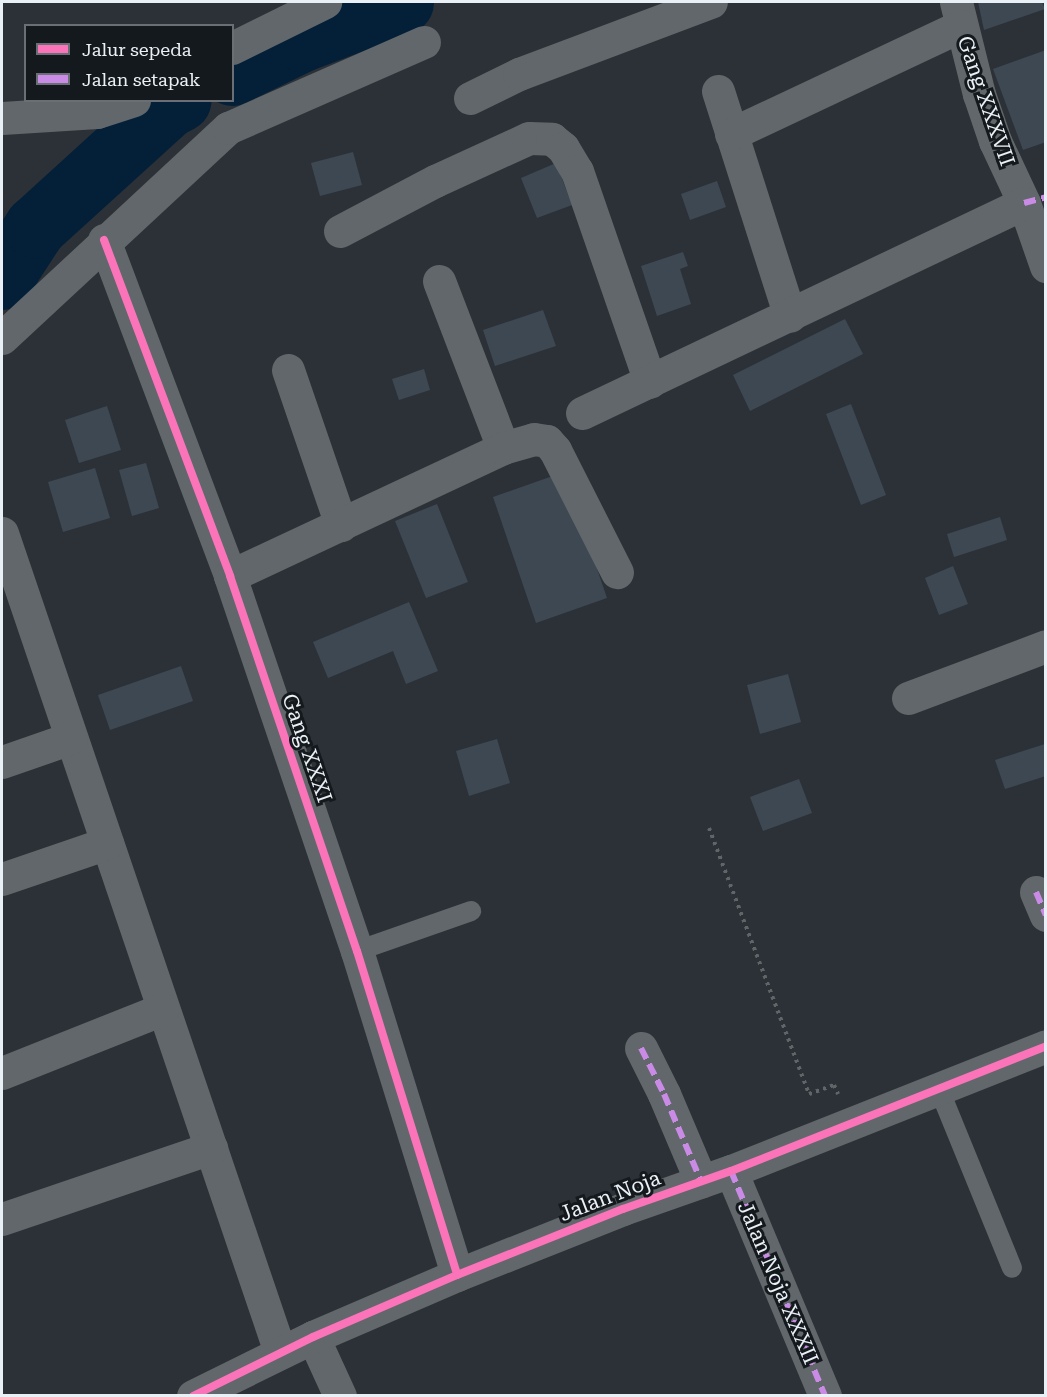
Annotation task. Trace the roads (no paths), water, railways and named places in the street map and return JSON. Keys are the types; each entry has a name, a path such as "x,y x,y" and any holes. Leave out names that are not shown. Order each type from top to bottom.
{"street":[{"path":"234,47 325,2"},
{"path":"470,98 519,74 711,2"},
{"path":"731,134 958,14"},
{"name":"Gang XXXVII","path":"958,14 994,141 1024,203 1046,266"},
{"path":"2,338 104,240 228,128 424,42"},
{"path":"718,91 789,316"},
{"path":"2,118 97,112 128,102"},
{"path":"340,231 435,181 528,138 552,139 563,148 577,171 650,382"},
{"path":"582,413 1024,203"},
{"name":"Gang XXXI","path":"104,240 230,576 357,951 457,1275"},
{"path":"439,281 503,448"},
{"path":"288,370 341,525"},
{"path":"230,576 503,448 534,439 547,441 555,450 616,572"},
{"path":"2,533 14,612 71,738 280,1352"},
{"path":"908,698 1046,645"},
{"path":"2,762 71,738"},
{"path":"2,879 106,843"},
{"path":"2,1073 163,1009"},
{"name":"Jalan Noja","path":"193,1395 313,1337 457,1275 1046,1046"},
{"name":"Jalan Noja XXXII","path":"641,1048 664,1094 716,1176 825,1395"},
{"path":"2,1219 211,1148"},
{"path":"313,1337 340,1395"}],"lane":[{"path":"357,951 471,911"},
{"path":"939,1089 1012,1268"}],"waterway":[{"path":"234,73 302,40 402,2"},
{"path":"2,278 35,227 168,106 176,102"}]}
